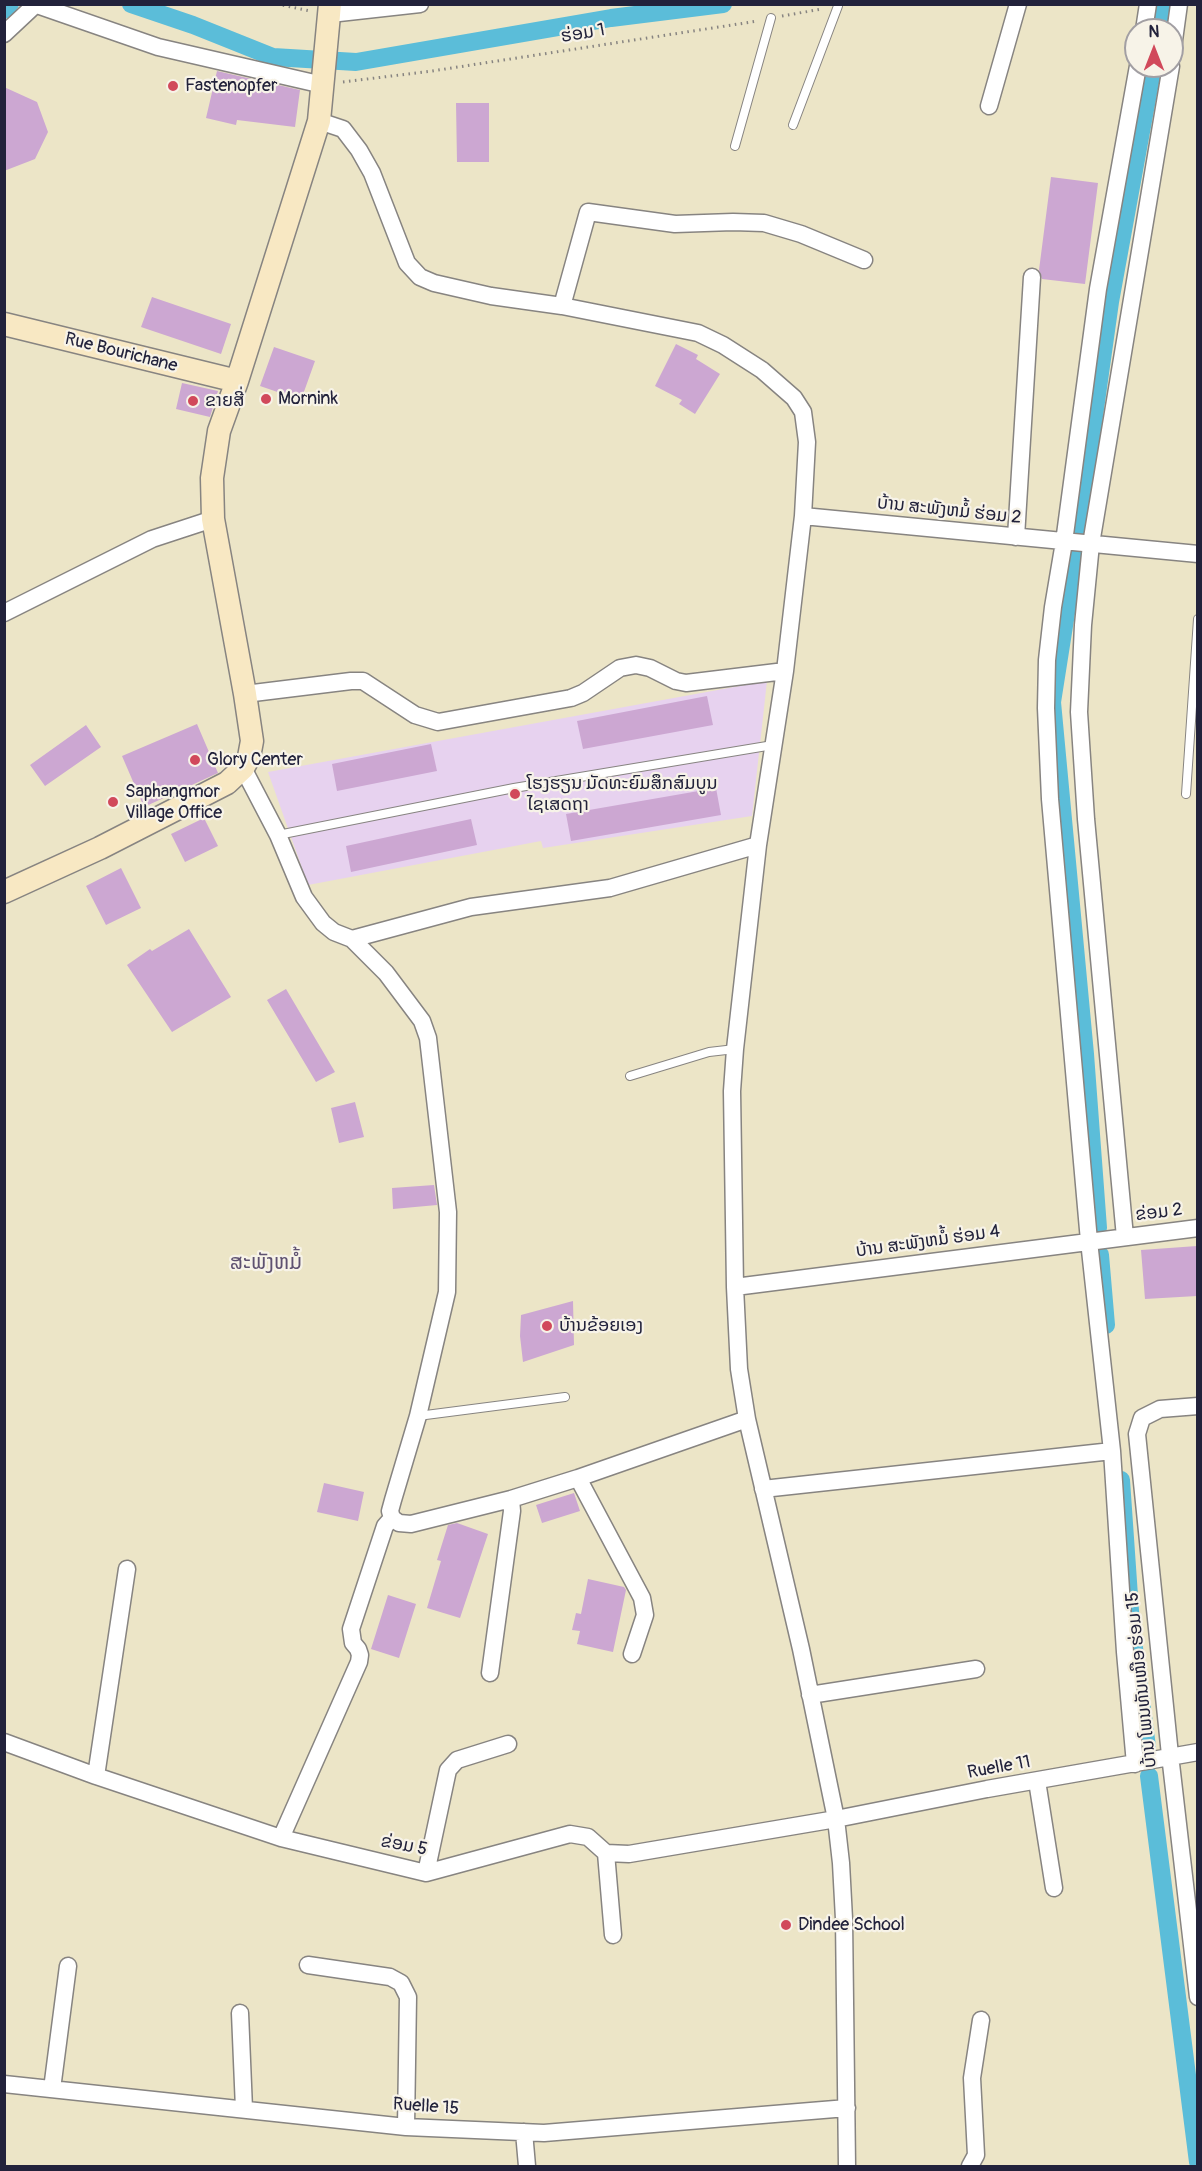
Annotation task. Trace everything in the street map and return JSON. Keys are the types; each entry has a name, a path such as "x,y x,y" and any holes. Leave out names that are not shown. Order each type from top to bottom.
{"street":[{"path":"4,892 100,848 227,783 243,768 249,757 252,741 245,694 213,519 212,478 219,430 237,381 319,121 330,9 420,4"},
{"path":"988,106 1018,4"},
{"path":"4,34 35,5 158,47 323,82"},
{"path":"1135,1764 1112,1451 1089,1241 1050,799 1047,660 1098,289 1136,78"},
{"path":"1125,1237 1086,819 1079,712 1083,625 1091,544 1169,78"},
{"path":"319,121 342,129 359,150 372,173 407,263 420,277 434,283 491,296 562,306 698,333 762,369 794,398 803,412 807,442 803,516 785,671 758,845 735,1049 732,1091 735,1287 739,1369 747,1419 836,1819 844,1919 847,2166"},
{"path":"562,306 588,212 675,224 764,223 801,234 864,260"},
{"path":"1016,537 1032,277"},
{"name":"Rue Bourichane","path":"4,324 237,381"},
{"name":"ບ້ານ ສະພັງຫມໍ້ ຮ່ອມ 2","path":"803,516 1197,554"},
{"path":"4,613 152,539 213,519"},
{"path":"245,694 363,681 415,715 438,722 571,698 583,693 620,668 636,665 650,668 676,681 686,683 785,671"},
{"path":"243,768 278,835 304,897 323,923 334,932 352,939 386,973 422,1021 428,1038 448,1212 447,1292 418,1416 390,1511 392,1518 399,1523 411,1524 511,1499 747,1419"},
{"path":"352,939 471,907 610,888 758,845"},
{"name":"ຂ່ອມ 2","path":"1125,1237 1197,1228"},
{"name":"ບ້ານ ສະພັງຫມໍ້ ຮ່ອມ 4","path":"735,1287 1125,1237"},
{"name":"ບ້ານ ໂພນທັນເໜືອ ຮ່ອມ 15","path":"1197,1406 1160,1409 1142,1418 1137,1434 1197,1997"},
{"path":"763,1489 1112,1451"},
{"path":"578,1478 642,1598 645,1615 632,1654"},
{"path":"490,1673 512,1511 511,1499"},
{"path":"281,1838 359,1662 360,1655 353,1643 351,1629 385,1526 392,1518"},
{"path":"96,1776 127,1569"},
{"path":"810,1695 976,1669"},
{"name":"ຂ່ອມ 5","path":"4,1743 281,1838 426,1873 570,1834 588,1837 606,1853"},
{"path":"426,1873 448,1770 457,1760 508,1744"},
{"name":"Ruelle 11","path":"836,1819 1135,1764 1170,1755 1197,1752"},
{"path":"1037,1781 1054,1888"},
{"path":"613,1935 606,1853 629,1854 836,1819"},
{"path":"308,1965 390,1977 401,1983 408,1997 406,2127"},
{"path":"52,2089 68,1966"},
{"path":"240,2013 244,2109"},
{"path":"970,2166 976,2155 972,2078 981,2020"},
{"name":"Ruelle 15","path":"4,2084 406,2127 544,2133 847,2108"},
{"path":"524,2132 527,2166"}],"lane":[{"path":"793,124 838,6"},
{"path":"735,146 771,18"},
{"path":"1186,794 1197,619"},
{"path":"278,835 514,788 773,745"},
{"path":"630,1076 709,1052 735,1049"},
{"path":"418,1416 565,1397"}],"path":[{"path":"277,4 330,9"},
{"name":"ຮ່ອມ 1","path":"323,82 432,71 838,6"}],"shaded area":[{"name":"ໂຮງຮຽນ ມັດທະຍົມສຶກສົມບູນ ໄຊເສດຖາ","path":"767,681 752,816 543,848 541,841 308,885 268,772"}],"building":[{"path":"217,71 300,90 295,127 237,120 236,125 206,118"},
{"path":"4,87 37,102 48,132 35,159 4,171"},
{"path":"456,103 489,103 489,162 457,162"},
{"path":"1051,177 1098,183 1085,284 1042,279 1039,270"},
{"path":"152,297 231,324 221,354 141,327"},
{"path":"676,344 698,355 696,359 720,374 695,414 679,404 682,400 655,386"},
{"path":"274,347 315,361 301,400 260,386"},
{"path":"182,383 218,391 210,417 176,409"},
{"path":"707,696 713,725 583,749 577,721"},
{"path":"197,724 218,773 144,807 122,756"},
{"path":"86,725 101,747 45,786 30,765"},
{"path":"431,744 437,771 337,791 332,764"},
{"path":"716,788 721,815 571,841 566,814"},
{"path":"204,818 218,846 185,862 171,834"},
{"path":"471,819 477,845 351,872 346,846"},
{"path":"121,868 141,908 106,925 86,886"},
{"path":"189,929 231,997 172,1032 127,965 150,949 152,951"},
{"path":"286,989 335,1072 316,1082 267,1000"},
{"path":"355,1102 364,1137 339,1143 331,1108"},
{"path":"434,1185 437,1205 393,1209 392,1188"},
{"path":"1197,1246 1197,1296 1145,1299 1141,1250"},
{"name":"ບ້ານຂ້ອຍເອງ","path":"573,1301 574,1345 523,1362 520,1336 521,1315"},
{"path":"324,1483 364,1492 358,1521 317,1512"},
{"path":"574,1493 580,1511 542,1523 536,1505"},
{"path":"457,1523 488,1534 460,1618 427,1608 441,1561 437,1560 448,1525"},
{"path":"588,1579 624,1587 626,1590 613,1652 577,1644 580,1631 572,1630 576,1613 581,1614"},
{"path":"388,1595 416,1604 399,1658 371,1649"}],"waterway":[{"path":"4,10 10,4"},
{"path":"131,4 193,25 273,57 356,62 611,18 723,4"},
{"path":"1161,18 1163,4"},
{"path":"1078,530 1110,302 1151,78"},
{"path":"1075,556 1052,702 1085,1054 1098,1228"},
{"path":"1100,1255 1106,1325"},
{"path":"1121,1480 1131,1625 1147,1747"},
{"path":"1149,1776 1198,2162"}],"place":[{"name":"Fastenopfer","path":"173,86"},
{"name":"Mornink","path":"266,399"},
{"name":"ຂາຍສີ່","path":"193,401"},
{"name":"Glory Center","path":"195,760"},
{"name":"ໂຮງຮຽນ ມັດທະຍົມສຶກສົມບູນ ໄຊເສດຖາ","path":"515,794"},
{"name":"Saphangmor Village Office","path":"113,802"},
{"name":"ບ້ານຂ້ອຍເອງ","path":"547,1326"},
{"name":"Dindee School","path":"786,1925"}],"district":[{"name":"ສະພັງຫມໍ້","path":"266,1264"}]}
